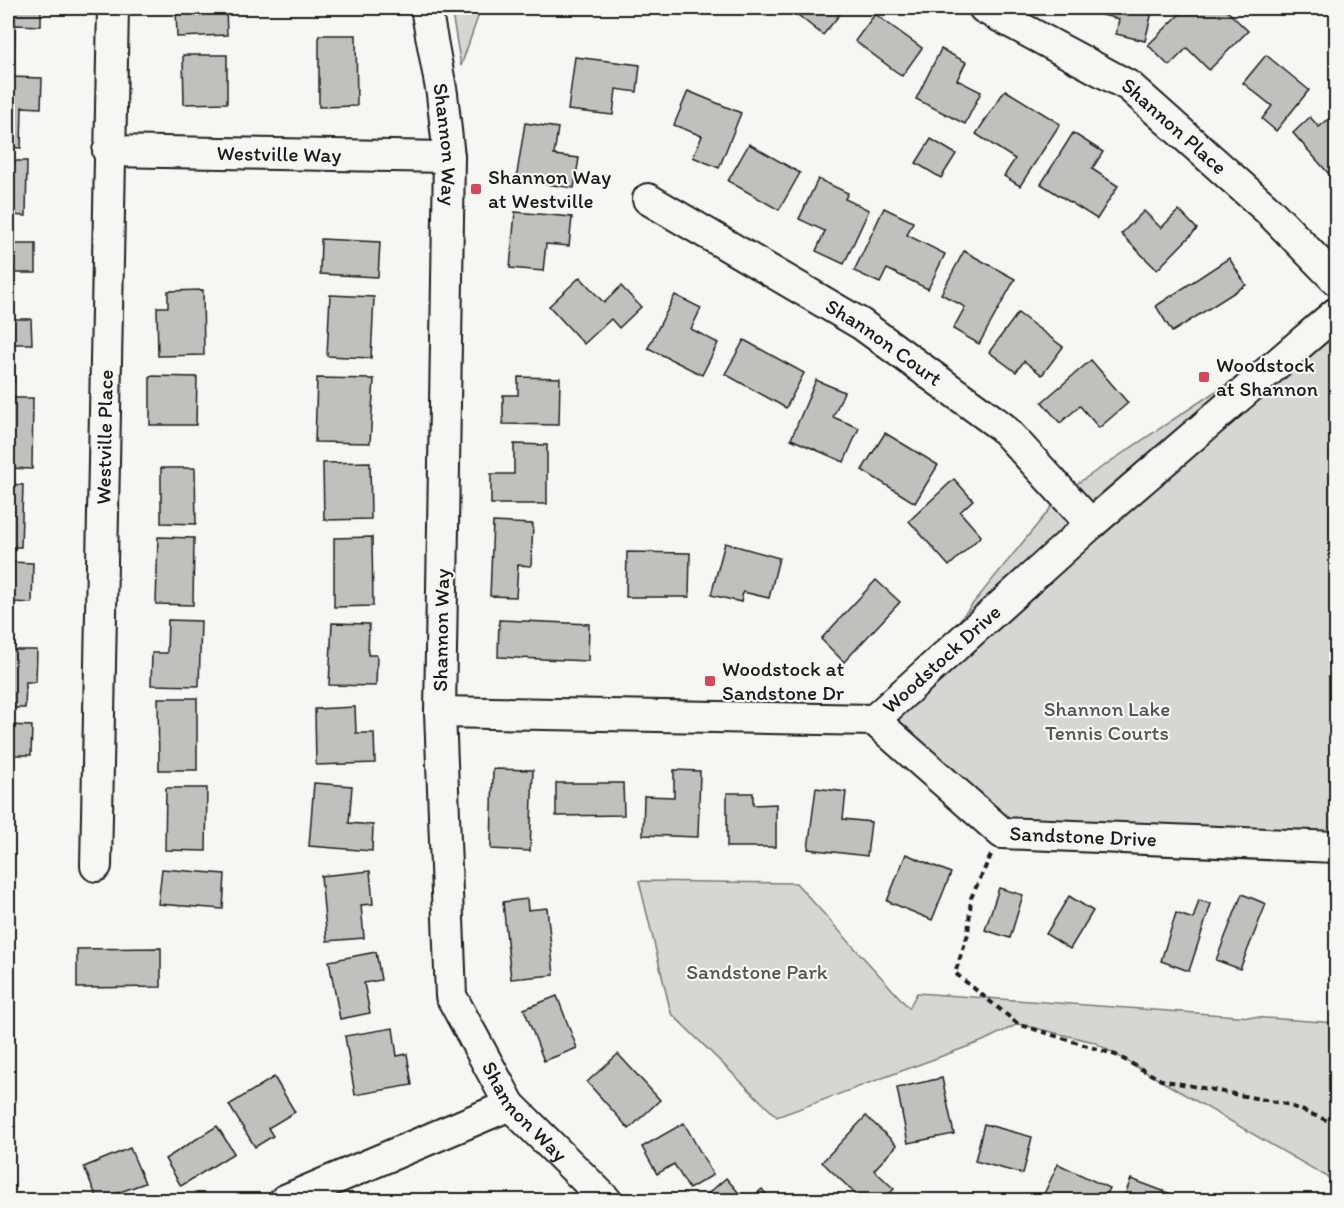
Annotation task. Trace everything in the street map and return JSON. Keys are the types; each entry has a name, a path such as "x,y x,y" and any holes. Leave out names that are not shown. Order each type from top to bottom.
{"street":[{"name":"Westville Place","path":"96,866 112,8"},
{"name":"Shannon Way","path":"426,8 442,94 449,157 440,712 451,996 510,1105 606,1200"},
{"name":"Shannon Place","path":"984,8 1129,86 1268,210 1336,280"},
{"name":"Westville Way","path":"108,151 449,157"},
{"name":"Shannon Court","path":"648,199 861,324 1002,427 1091,524"},
{"name":"Woodstock Drive","path":"440,712 873,720 1091,524 1336,313"},
{"name":"Sandstone Drive","path":"873,720 1002,833 1336,847"},
{"path":"285,1200 510,1105"}],"path":[{"path":"1002,833 971,898 968,934 955,973 1018,1024 1116,1055 1161,1080 1286,1104 1336,1124"}],"green space":[{"path":"451,8 481,8 461,66"},
{"name":"Shannon Lake Tennis Courts","path":"1336,311 1336,844 1026,829 869,731 1063,493"},
{"name":"Sandstone Park","path":"639,881 796,883 909,1008 917,993 1336,1023 1336,1182 1094,1042 1018,1024 983,1041 777,1117 671,1013"}],"building":[{"path":"8,8 41,8 41,26 15,25 14,64 8,63"},
{"path":"176,8 226,8 227,35 177,37"},
{"path":"789,8 845,8 823,35"},
{"path":"1090,8 1153,8 1145,41 1116,34 1119,19 1089,12"},
{"path":"1186,8 1224,8 1248,31 1209,70 1187,48 1169,66 1148,45"},
{"path":"875,14 922,48 902,76 855,41"},
{"path":"319,35 356,35 357,106 319,107"},
{"path":"941,49 966,62 957,80 981,92 965,124 916,99"},
{"path":"183,55 227,55 227,103 184,104"},
{"path":"1266,55 1309,90 1276,131 1262,119 1272,106 1243,83"},
{"path":"575,57 640,65 637,92 616,89 613,115 568,110"},
{"path":"8,77 42,78 41,108 22,107 21,148 8,147"},
{"path":"1005,90 1060,124 1020,186 1004,176 1015,159 976,134"},
{"path":"688,91 741,113 719,168 693,157 702,136 674,125"},
{"path":"1335,114 1336,182 1293,133 1310,117 1319,127"},
{"path":"525,123 558,128 554,155 579,158 574,188 516,180"},
{"path":"1073,133 1103,152 1092,169 1118,186 1097,219 1041,184"},
{"path":"931,139 956,154 941,178 916,163"},
{"path":"749,144 800,173 779,210 728,181"},
{"path":"8,161 27,161 26,216 8,215"},
{"path":"818,179 848,193 845,199 869,210 844,264 816,251 825,231 799,219"},
{"path":"884,208 913,222 907,235 945,254 928,289 887,269 880,283 854,271"},
{"path":"1179,210 1197,229 1157,270 1121,234 1144,211 1161,228"},
{"path":"515,212 572,217 569,246 546,244 543,271 510,268"},
{"path":"321,239 380,242 378,277 320,274"},
{"path":"8,244 36,244 36,273 13,273 13,304 8,304"},
{"path":"964,251 1015,279 979,344 953,329 965,307 941,294"},
{"path":"1229,258 1246,285 1172,332 1156,306"},
{"path":"580,277 604,303 621,286 641,307 619,328 611,319 584,344 549,306"},
{"path":"203,290 204,355 158,356 157,307 168,307 168,291"},
{"path":"330,295 374,297 371,358 327,356"},
{"path":"675,295 701,308 691,329 718,343 702,375 648,348"},
{"path":"1018,313 1063,347 1042,375 1024,361 1016,372 989,352"},
{"path":"8,319 31,319 32,344 14,344 14,382 8,382"},
{"path":"744,340 804,373 786,408 725,374"},
{"path":"1091,360 1128,403 1099,428 1080,406 1060,423 1042,402"},
{"path":"150,376 197,377 196,425 150,425"},
{"path":"518,377 560,378 559,425 503,424 503,395 518,395"},
{"path":"317,378 374,379 370,443 315,442"},
{"path":"816,380 844,392 833,417 859,428 844,462 791,439"},
{"path":"8,398 33,398 32,469 8,468"},
{"path":"885,433 938,465 915,503 862,470"},
{"path":"514,444 547,445 547,504 491,504 491,474 514,474"},
{"path":"370,462 371,519 324,520 323,463"},
{"path":"161,468 195,468 196,524 161,523"},
{"path":"954,479 973,500 960,512 981,536 949,566 909,521"},
{"path":"8,484 23,485 21,547 8,547"},
{"path":"493,522 533,524 531,566 518,565 516,597 490,596"},
{"path":"158,537 194,538 193,605 156,604"},
{"path":"372,537 373,606 334,607 334,538"},
{"path":"725,543 779,558 769,598 743,592 741,602 711,595"},
{"path":"627,552 690,553 689,597 626,597"},
{"path":"8,562 33,563 32,603 14,602 14,631 8,631"},
{"path":"876,580 900,602 844,662 821,639"},
{"path":"168,620 201,621 199,686 151,685 152,653 167,653"},
{"path":"499,620 589,624 588,661 498,657"},
{"path":"332,623 369,624 368,655 377,655 376,686 329,685"},
{"path":"8,650 37,650 36,682 26,682 25,708 8,708"},
{"path":"158,698 197,698 197,770 159,770"},
{"path":"355,707 356,733 374,733 375,763 316,765 315,709"},
{"path":"8,725 32,726 31,755 8,755"},
{"path":"493,769 533,770 530,851 491,849"},
{"path":"674,770 700,771 698,837 643,835 644,796 674,797"},
{"path":"314,783 352,786 349,823 373,825 372,851 309,846"},
{"path":"556,783 623,783 624,815 556,816"},
{"path":"166,788 207,788 206,851 165,850"},
{"path":"816,788 846,792 843,819 871,822 867,856 808,849"},
{"path":"727,793 753,793 753,805 776,804 776,847 727,847"},
{"path":"906,854 951,873 932,920 887,901"},
{"path":"162,869 225,874 223,909 158,904"},
{"path":"370,871 373,904 361,905 364,938 327,941 321,876"},
{"path":"999,888 1023,895 1010,938 985,930"},
{"path":"1242,894 1266,904 1240,969 1216,960"},
{"path":"1069,896 1093,911 1070,949 1046,934"},
{"path":"527,899 528,910 547,908 554,975 511,979 503,902"},
{"path":"1199,900 1211,904 1189,971 1161,961 1176,913 1193,919"},
{"path":"161,948 161,987 77,988 77,949"},
{"path":"376,952 381,980 364,983 370,1013 340,1019 329,961"},
{"path":"557,996 577,1048 544,1061 524,1009"},
{"path":"393,1028 397,1056 407,1054 412,1085 355,1095 345,1036"},
{"path":"618,1054 660,1100 629,1129 587,1082"},
{"path":"274,1077 295,1112 268,1128 273,1136 255,1147 229,1105"},
{"path":"942,1078 954,1134 908,1143 897,1088"},
{"path":"866,1116 897,1145 874,1170 894,1189 883,1200 862,1200 822,1162"},
{"path":"684,1123 713,1175 689,1189 674,1164 657,1174 642,1147"},
{"path":"984,1124 1032,1137 1023,1174 975,1161"},
{"path":"217,1126 234,1153 181,1186 165,1159"},
{"path":"130,1148 145,1183 98,1200 84,1167"},
{"path":"1058,1164 1109,1188 1103,1200 1053,1200 1043,1196"},
{"path":"726,1178 745,1200 701,1200"},
{"path":"1131,1179 1187,1200 1123,1200"},
{"path":"762,1189 771,1200 749,1200"}],"place":[{"name":"Shannon Way at Westville","path":"476,189"},
{"name":"Woodstock at Shannon","path":"1204,377"},
{"name":"Woodstock at Sandstone Dr","path":"710,681"}]}
